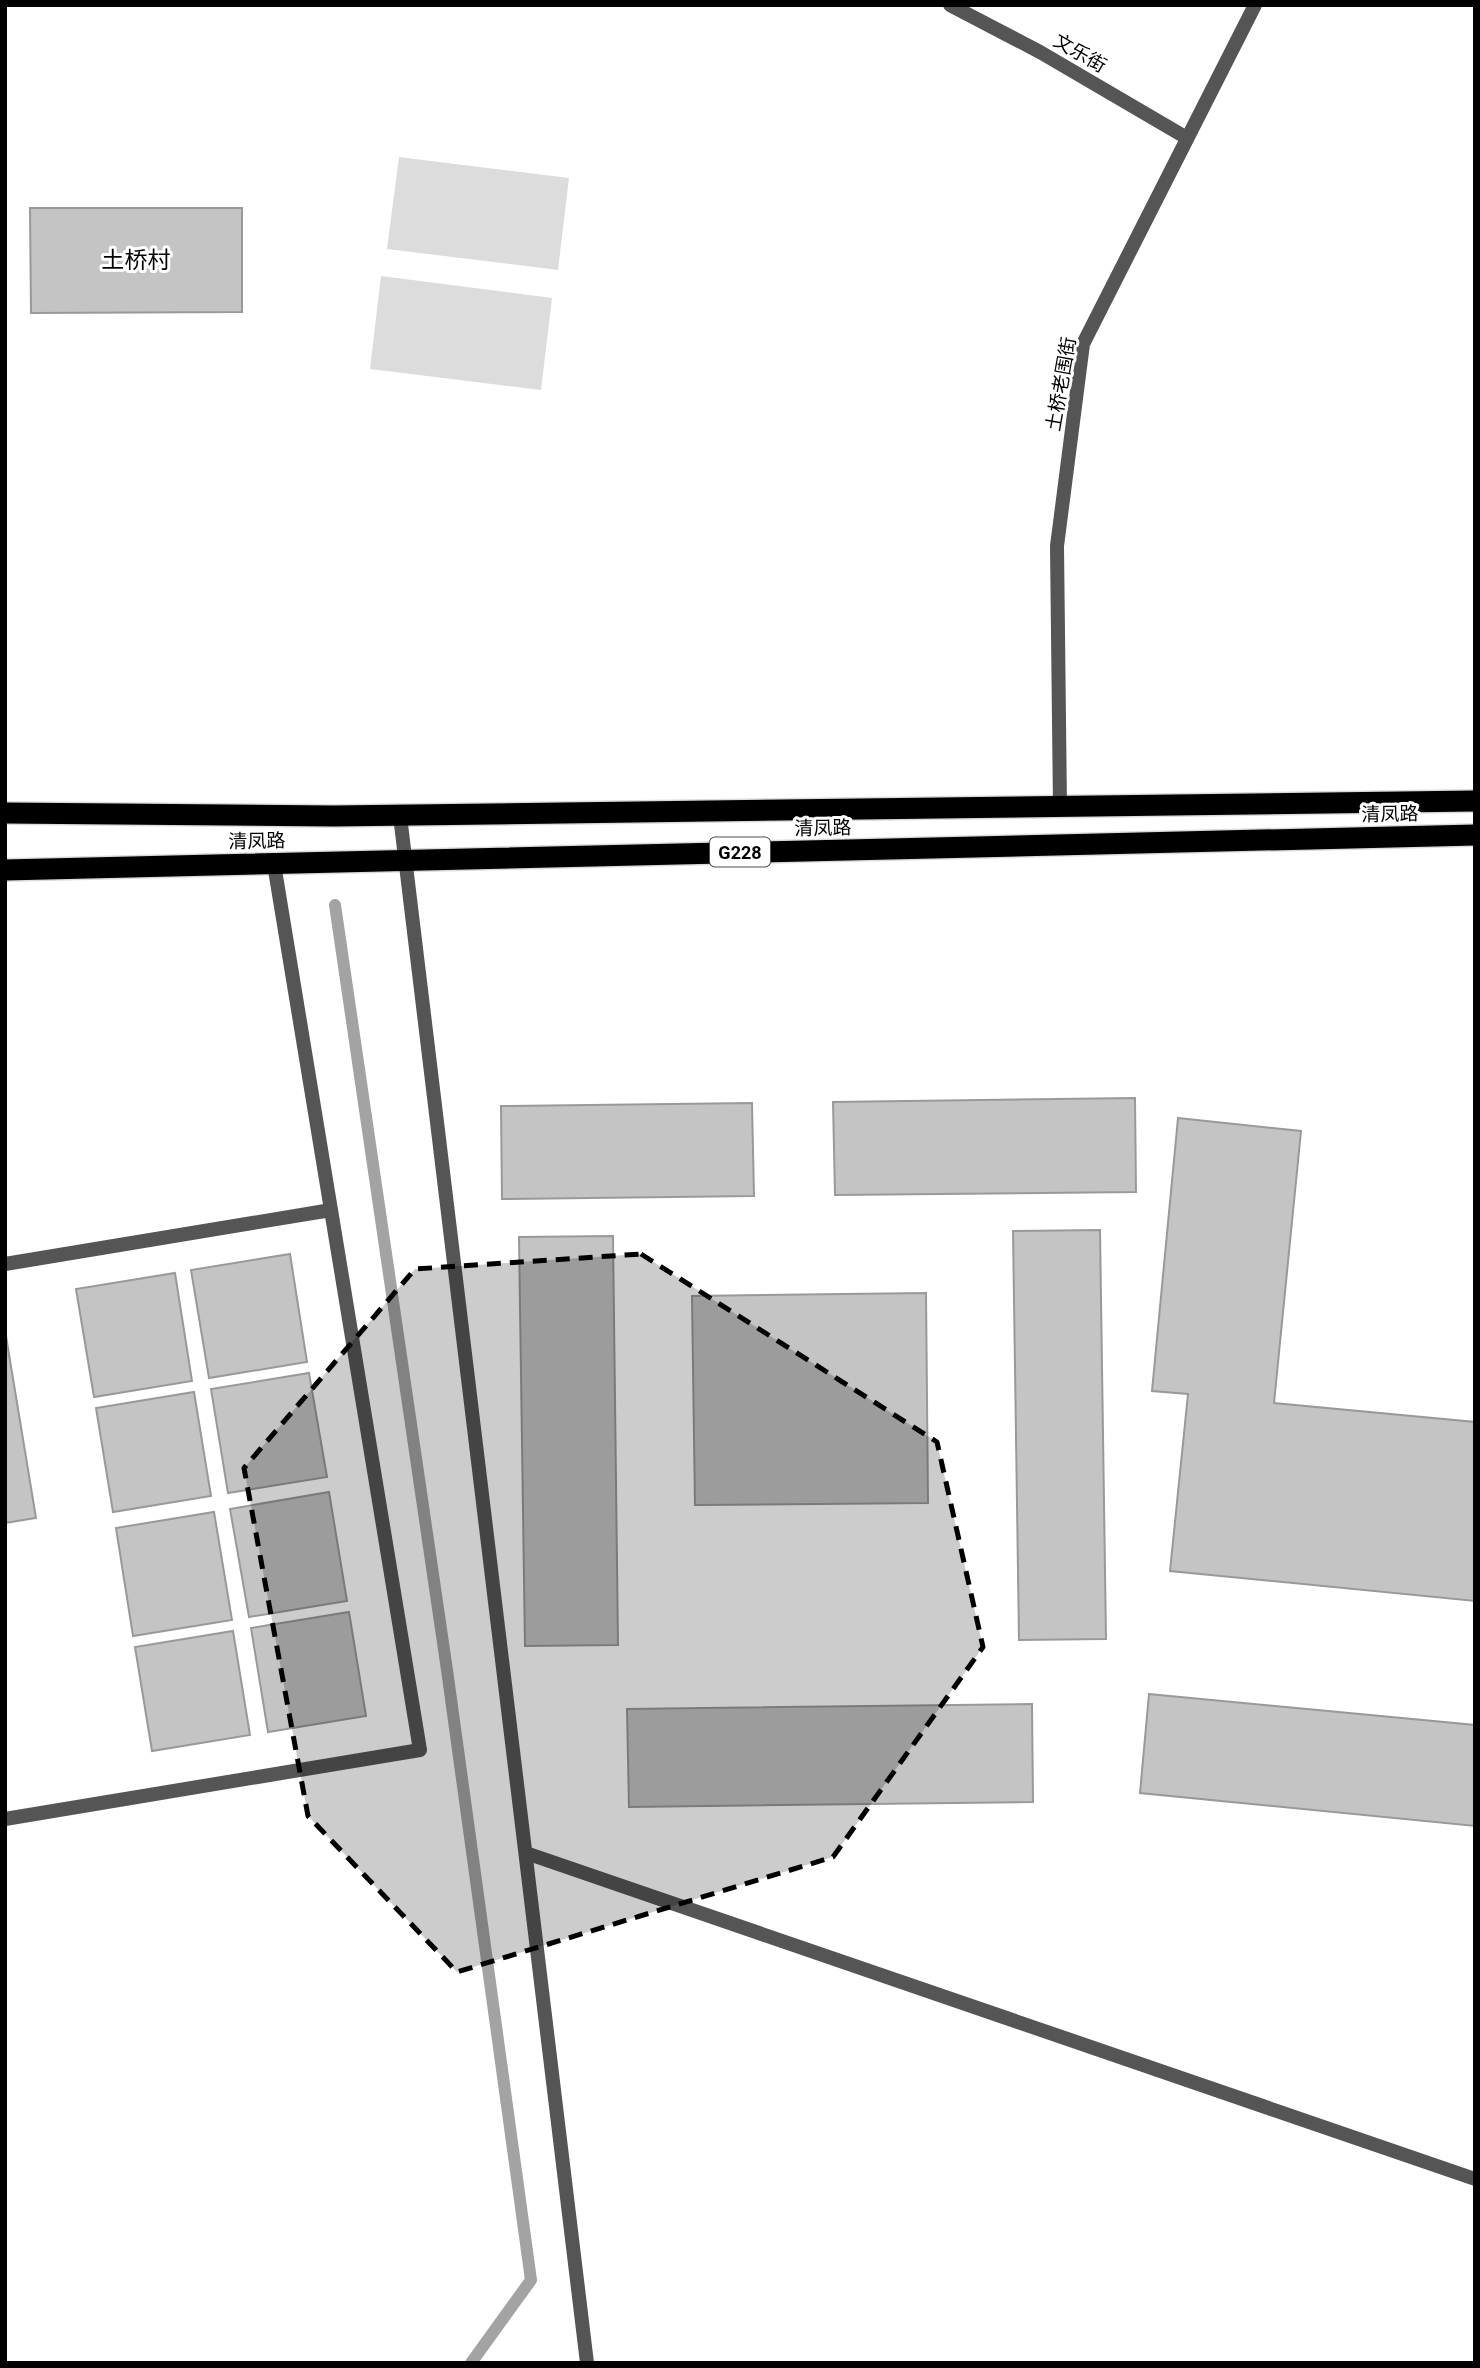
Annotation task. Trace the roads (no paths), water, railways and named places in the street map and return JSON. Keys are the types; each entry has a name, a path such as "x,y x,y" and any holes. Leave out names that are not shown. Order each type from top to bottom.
{"highway":[{"name":"清凤路","path":"5,813 400,816 1475,801"},
{"name":"清凤路","path":"5,870 1475,835"}],"street":[{"name":"文乐街","path":"950,5 1040,52 1187,138"},
{"name":"土桥老围街","path":"1060,808 1057,547 1083,344 1255,5"},
{"path":"400,816 587,2363"},
{"path":"5,1819 420,1750 274,864"},
{"path":"5,1264 331,1210"},
{"path":"526,1853 1475,2179"}],"waterway":[{"path":"335,905 447,1670 531,2280 471,2363"}],"district":[{"name":"土桥村","path":"136,260"}]}
